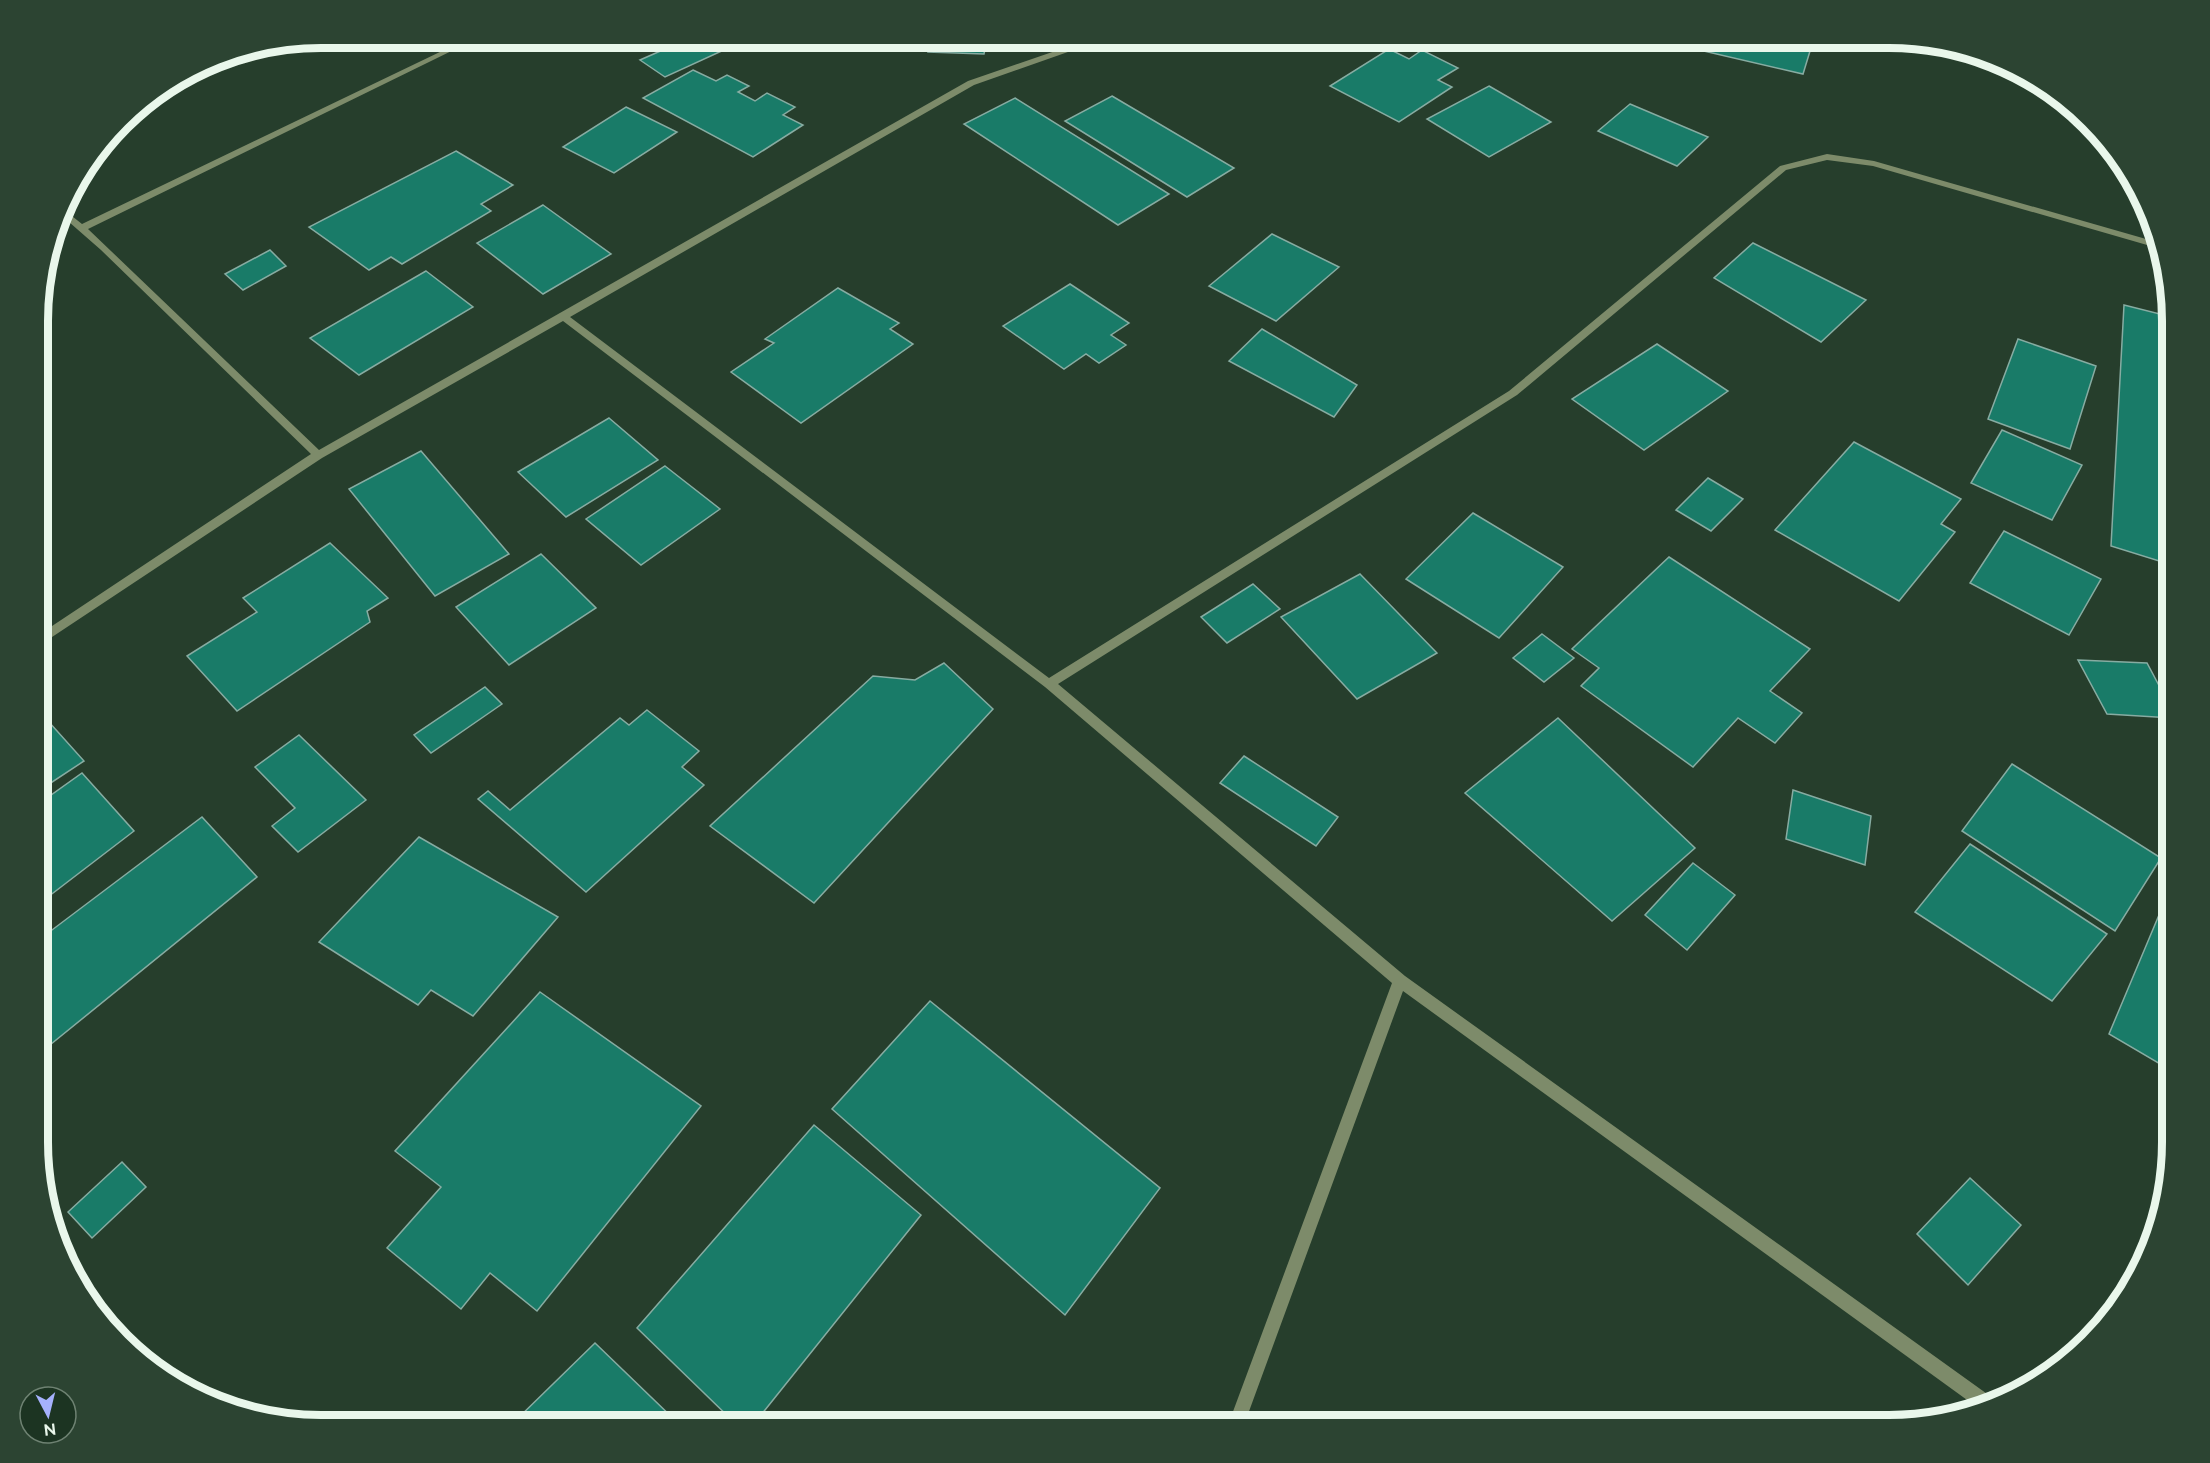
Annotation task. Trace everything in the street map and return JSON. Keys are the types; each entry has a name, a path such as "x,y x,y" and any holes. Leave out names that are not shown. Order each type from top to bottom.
{"street":[{"path":"82,228 453,48"},
{"path":"48,635 318,455 971,83 1071,48"},
{"path":"1049,684 1513,393 1783,168 1827,158 1874,164 2150,243"},
{"path":"69,217 318,455"},
{"path":"563,317 1049,684 1400,981 1980,1399"},
{"path":"1240,1415 1400,981"}],"building":[{"path":"667,48 728,48 665,77 640,60"},
{"path":"929,48 985,48 984,54 928,52"},
{"path":"1695,48 1811,48 1803,74"},
{"path":"1389,49 1409,59 1422,50 1458,68 1438,80 1452,87 1399,122 1330,86"},
{"path":"693,70 716,81 727,75 749,86 738,92 755,101 767,93 795,107 783,115 803,125 753,157 643,98"},
{"path":"1489,86 1551,122 1489,157 1427,119"},
{"path":"1112,96 1234,168 1187,197 1065,121"},
{"path":"1015,98 1169,194 1118,225 964,124"},
{"path":"1630,104 1708,137 1677,166 1598,131"},
{"path":"626,107 677,132 614,173 563,147"},
{"path":"456,151 513,185 481,204 491,211 402,264 391,257 369,270 309,227"},
{"path":"543,205 611,254 543,294 477,243"},
{"path":"1272,234 1339,267 1276,321 1209,286"},
{"path":"1753,243 1866,300 1821,342 1714,278"},
{"path":"270,250 286,266 243,290 225,274"},
{"path":"426,271 473,307 359,375 310,338"},
{"path":"1070,284 1129,323 1111,335 1126,345 1099,363 1086,354 1064,369 1003,326"},
{"path":"838,288 899,323 890,329 913,344 801,423 731,372 774,343 765,339"},
{"path":"2124,305 2162,314 2162,562 2111,546"},
{"path":"1262,329 1357,385 1334,417 1229,361"},
{"path":"2018,339 2096,366 2070,449 1988,419"},
{"path":"1657,344 1728,391 1644,450 1572,399"},
{"path":"609,418 658,460 566,517 518,472"},
{"path":"2002,430 2082,465 2052,520 1971,483"},
{"path":"1854,442 1961,499 1941,524 1955,532 1899,601 1775,530"},
{"path":"421,451 509,554 435,596 349,489"},
{"path":"665,466 720,509 641,565 586,519"},
{"path":"1708,478 1743,499 1711,531 1676,510"},
{"path":"1473,513 1563,567 1499,638 1406,579"},
{"path":"2004,531 2101,579 2069,635 1970,583"},
{"path":"330,543 388,598 367,611 370,622 237,711 187,656 257,612 243,598"},
{"path":"541,554 596,608 509,665 456,607"},
{"path":"1669,557 1810,649 1770,691 1802,713 1775,743 1738,718 1693,767 1581,686 1599,668 1572,649"},
{"path":"1360,574 1437,653 1357,699 1281,617"},
{"path":"1253,584 1280,609 1227,643 1201,617"},
{"path":"1542,634 1574,658 1544,682 1513,658"},
{"path":"2078,660 2147,663 2162,691 2162,717 2107,714"},
{"path":"944,663 993,709 814,903 710,826 873,676 915,680"},
{"path":"485,687 502,704 431,753 414,735"},
{"path":"647,710 699,751 682,767 704,785 586,892 478,799 488,791 510,810 620,718 629,725"},
{"path":"1558,718 1695,848 1612,921 1465,793"},
{"path":"48,721 84,761 48,785"},
{"path":"299,735 366,800 298,852 272,826 295,808 255,767"},
{"path":"1244,756 1338,817 1316,846 1220,783"},
{"path":"2012,764 2161,858 2115,931 1962,831"},
{"path":"82,773 134,831 48,897 48,797"},
{"path":"1793,790 1871,816 1865,865 1786,839"},
{"path":"202,817 257,877 48,1047 48,933"},
{"path":"419,837 558,917 473,1016 431,990 418,1005 319,942"},
{"path":"1970,844 2107,934 2052,1001 1915,912"},
{"path":"1693,863 1735,895 1687,950 1645,915"},
{"path":"2162,908 2162,1065 2109,1034"},
{"path":"540,992 701,1106 537,1311 490,1273 461,1309 387,1248 441,1187 395,1151"},
{"path":"930,1001 1160,1188 1065,1315 832,1109"},
{"path":"814,1125 921,1215 761,1415 727,1415 637,1328"},
{"path":"122,1162 146,1187 92,1238 68,1212"},
{"path":"1970,1178 2021,1225 1968,1285 1917,1234"},
{"path":"595,1343 670,1415 521,1415"}]}
